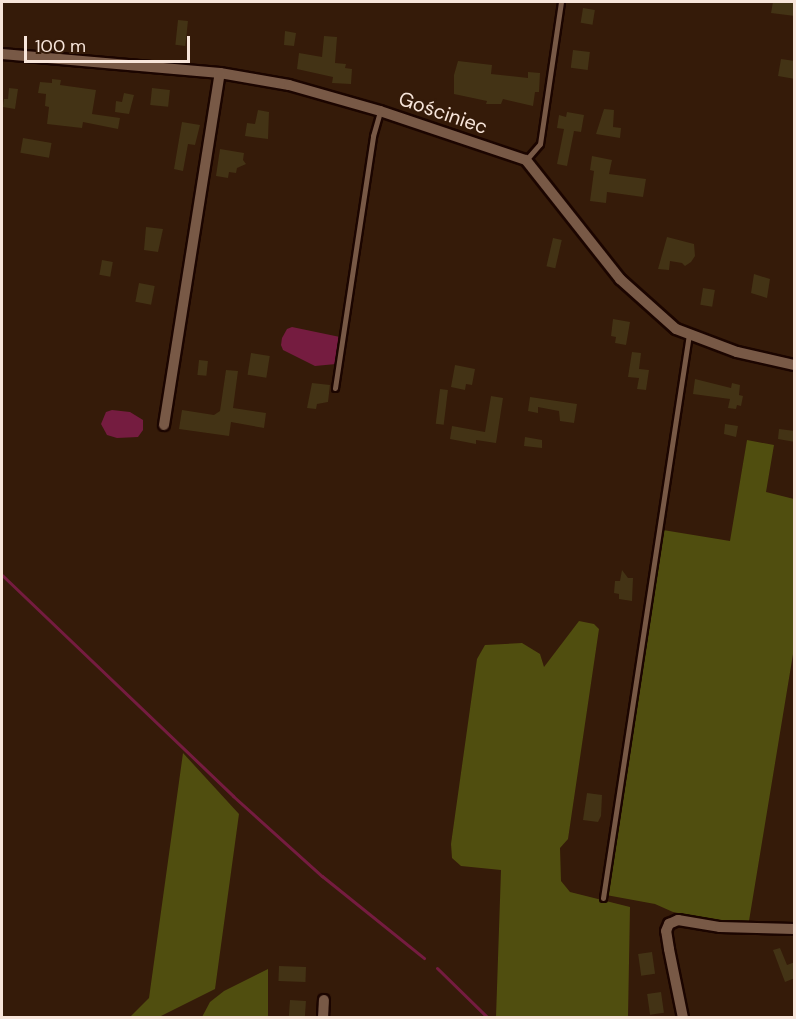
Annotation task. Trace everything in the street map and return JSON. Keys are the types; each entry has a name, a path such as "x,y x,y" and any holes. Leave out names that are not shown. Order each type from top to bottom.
{"street":[{"name":"Gościniec","path":"2,54 220,73 289,85 380,111 526,160"},
{"path":"164,425 220,73"},
{"path":"526,160 620,279 676,329 737,352 795,365"},
{"path":"683,1017 666,931 669,924 678,920 720,927 795,929"},
{"path":"323,1017 324,1000"}],"lane":[{"path":"526,160 540,144 561,2"},
{"path":"335,388 373,135 380,111"},
{"path":"603,898 689,334"}],"shaded area":[{"path":"292,327 340,337 336,364 315,366 283,350 282,338 287,329"},
{"path":"112,410 130,412 143,420 143,430 138,437 117,438 107,435 101,424 106,412"},
{"path":"747,440 774,445 766,492 794,499 794,648 749,921 717,921 673,912 655,904 606,895 663,530 730,541"},
{"path":"579,621 594,624 599,629 568,839 560,848 561,881 570,892 630,907 628,1017 496,1017 501,870 461,866 452,858 451,844 477,659 485,645 522,643 540,654 544,667"},
{"path":"183,753 239,814 215,989 159,1017 130,1017 149,998"},
{"path":"268,969 268,1017 202,1017 210,1002 224,991"}],"building":[{"path":"773,2 795,2 795,16 771,13"},
{"path":"583,8 595,10 593,25 581,23"},
{"path":"178,20 188,21 185,46 175,45"},
{"path":"285,31 296,33 294,46 284,45"},
{"path":"324,36 337,37 335,63 346,64 345,68 352,69 351,84 332,83 333,77 297,69 299,53 322,57"},
{"path":"573,50 590,52 588,70 571,68"},
{"path":"781,59 795,61 795,79 778,76"},
{"path":"458,61 492,65 491,74 528,78 528,72 540,73 539,92 535,92 533,106 503,99 501,104 486,104 487,101 454,94 454,75"},
{"path":"52,79 61,80 60,85 96,90 92,114 120,118 118,129 83,122 82,128 47,124 49,107 45,106 46,94 38,93 40,82 52,83"},
{"path":"9,88 18,89 15,109 3,107 4,99 8,99"},
{"path":"152,88 170,90 168,107 150,105"},
{"path":"124,93 134,95 129,114 115,112 116,101 122,102"},
{"path":"604,109 614,110 613,127 621,128 620,138 596,134"},
{"path":"258,110 269,112 268,139 245,136 247,123 255,124"},
{"path":"567,112 584,115 581,132 574,131 567,166 557,164 564,129 557,128 559,115 566,117"},
{"path":"182,122 200,125 195,145 188,144 183,171 174,169"},
{"path":"23,138 52,143 49,158 20,153"},
{"path":"220,149 244,153 243,160 246,164 237,168 236,173 229,172 228,178 216,176"},
{"path":"592,156 612,160 609,174 646,179 643,197 607,192 606,203 590,201 594,171 590,170"},
{"path":"146,227 163,229 158,252 144,250"},
{"path":"667,237 694,244 695,256 691,262 685,266 682,263 670,261 669,270 658,269"},
{"path":"553,238 562,240 555,268 546,266"},
{"path":"102,260 113,262 110,277 99,275"},
{"path":"754,274 770,279 767,298 751,293"},
{"path":"139,283 155,286 151,305 135,302"},
{"path":"703,288 715,290 712,307 700,305"},
{"path":"613,319 630,322 626,345 615,343 616,337 611,336"},
{"path":"632,352 641,353 639,369 649,370 646,390 637,389 639,378 628,377"},
{"path":"251,353 270,356 266,378 248,375"},
{"path":"199,360 208,361 206,376 197,375"},
{"path":"455,365 475,369 472,385 466,384 465,390 451,387"},
{"path":"226,370 238,371 233,408 266,413 264,428 231,422 229,436 179,429 182,410 214,415 220,411"},
{"path":"695,379 731,388 732,383 740,385 739,395 743,396 741,406 737,405 736,409 728,408 730,399 693,394"},
{"path":"312,383 330,385 328,402 317,404 316,409 307,408"},
{"path":"440,389 448,390 444,425 436,424"},
{"path":"491,396 503,398 496,443 476,440 476,444 450,439 452,426 485,432"},
{"path":"530,397 577,404 574,423 560,421 559,411 538,407 538,413 528,411"},
{"path":"725,424 738,426 736,437 724,434"},
{"path":"779,429 795,431 795,442 778,439"},
{"path":"525,437 542,440 542,448 524,446"},
{"path":"622,570 628,578 633,578 632,601 619,599 619,594 614,593 615,581 620,581"},
{"path":"587,793 602,795 601,816 598,822 583,820"},
{"path":"780,948 787,965 795,962 795,978 785,982 773,950"},
{"path":"652,952 655,974 641,976 638,954"},
{"path":"279,966 306,967 305,982 278,981"},
{"path":"661,992 664,1013 650,1015 647,994"},
{"path":"290,1000 306,1001 305,1018 289,1017"}],"waterway":[{"path":"2,575 233,796 322,876 424,958"},
{"path":"437,968 488,1018"}]}
